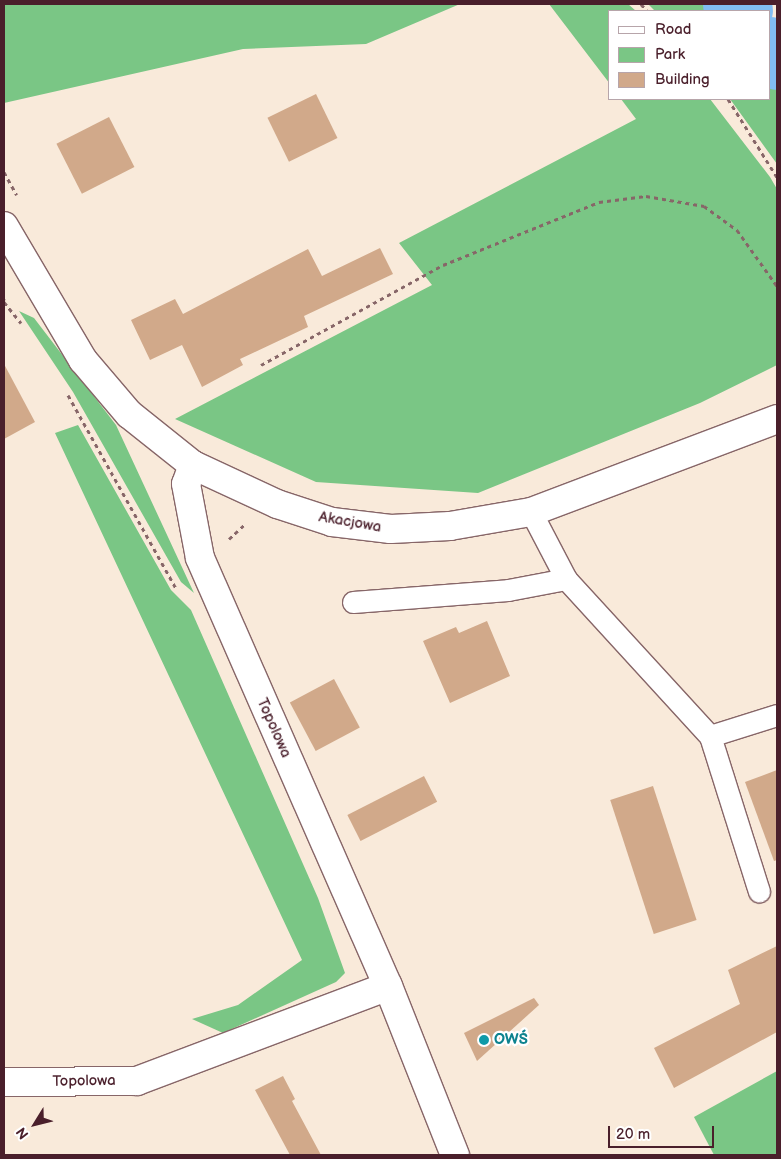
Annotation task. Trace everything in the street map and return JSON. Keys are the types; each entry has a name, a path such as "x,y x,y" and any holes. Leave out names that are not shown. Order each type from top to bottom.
{"street":[{"name":"Akacjowa","path":"4,226 83,360 129,414 192,465 276,504 332,522 391,529 450,526 531,512 777,419"},
{"name":"Topolowa","path":"192,465 186,484 200,558 388,986 455,1155"},
{"name":"Topolowa","path":"4,1082 138,1080 388,986"}],"lane":[{"path":"531,512 566,579 710,736 759,891"},
{"path":"353,602 508,590 566,579"},
{"path":"710,736 777,715"}],"path":[{"path":"729,100 777,177"},
{"path":"4,174 20,201"},
{"path":"261,365 443,265 599,202 646,196 704,206 737,230 777,286"}],"green space":[{"path":"4,4 460,4 366,44 243,49 4,103"},
{"path":"549,4 628,4 635,10 608,10 608,81"},
{"path":"648,4 712,4 716,10 654,10"},
{"path":"771,79 777,88 777,164 731,100 771,100"},
{"path":"622,100 711,100 770,177 777,189 777,365 700,403 478,493 316,482 175,419 432,285 399,243 636,119"},
{"path":"19,311 34,318 116,425 194,593 181,582 73,392"},
{"path":"78,425 171,590 191,610 318,898 345,973 336,982 223,1033 192,1019 238,1005 302,960 55,433"},
{"path":"777,1071 777,1155 714,1155 694,1117"}],"building":[{"path":"316,94 337,138 289,162 267,118"},
{"path":"109,117 134,167 82,194 56,144"},
{"path":"380,248 393,274 304,316 308,327 240,359 243,365 202,387 182,345 150,360 131,320 175,299 183,314 308,249 322,276"},
{"path":"4,364 35,422 4,439"},
{"path":"487,621 510,676 450,703 423,641 456,627 459,633"},
{"path":"334,679 360,728 316,751 290,702"},
{"path":"777,770 777,860 774,861 745,782"},
{"path":"424,776 437,802 361,841 347,815"},
{"path":"653,786 697,920 654,934 610,800"},
{"path":"777,946 777,1032 674,1088 654,1048 740,1004 728,970"},
{"path":"534,998 539,1005 477,1061 464,1033"},
{"path":"283,1076 295,1099 292,1101 321,1155 290,1155 255,1090"}],"waterway":[{"path":"735,4 740,10"},
{"path":"771,50 777,58"}],"place":[{"name":"OWŚ","path":"484,1040"}]}
